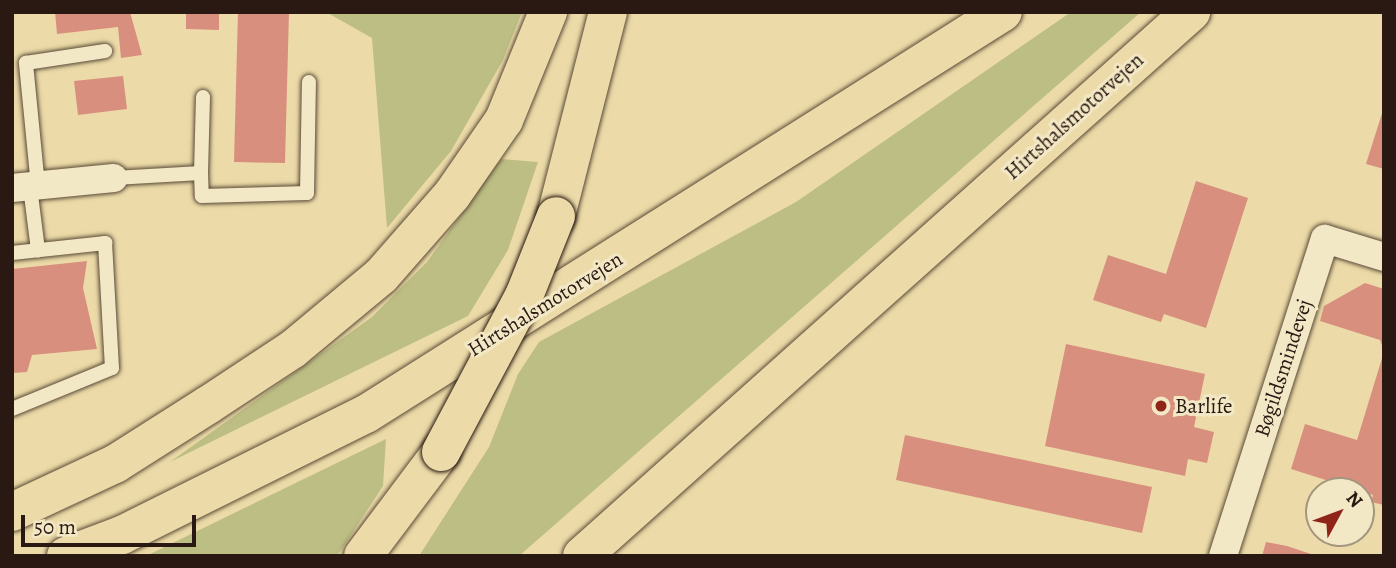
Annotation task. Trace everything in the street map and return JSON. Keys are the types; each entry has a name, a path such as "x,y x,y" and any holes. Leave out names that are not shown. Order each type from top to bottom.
{"highway":[{"path":"12,512 115,464 208,405 293,349 381,276 452,195 504,120 548,12"},
{"path":"363,556 442,452 524,296 556,216 608,12"},
{"name":"Hirtshalsmotorvejen","path":"65,556 122,535 366,414 1003,12"},
{"name":"Hirtshalsmotorvejen","path":"582,556 1191,12"}],"street":[{"path":"26,187 114,178"},
{"name":"Bøgildsmindevej","path":"1223,556 1325,239 1384,257"}],"lane":[{"path":"38,250 26,187 26,63 105,51"},
{"path":"203,97 202,196 307,193 309,82"},
{"path":"114,178 201,173"},
{"path":"12,253 106,243 112,368 12,409"}],"green space":[{"path":"326,12 522,12 503,60 451,151 387,228 372,38"},
{"path":"1071,12 1141,12 519,556 419,556 489,447 518,374 539,342 796,202"},
{"path":"501,159 538,162 508,250 468,316 170,462 372,317 427,262"},
{"path":"386,439 383,486 337,556 146,556"}],"building":[{"path":"55,12 130,12 142,55 121,58 118,27 57,34"},
{"path":"186,12 219,12 219,30 186,29"},
{"path":"238,12 289,12 285,163 234,162"},
{"path":"123,76 127,109 78,115 74,81"},
{"path":"1384,107 1384,169 1366,164"},
{"path":"1196,181 1248,198 1206,328 1164,314 1161,322 1093,300 1108,255 1166,274"},
{"path":"87,261 83,288 97,349 32,355 27,372 12,373 12,269"},
{"path":"1365,283 1384,289 1384,351 1380,340 1320,321 1324,306"},
{"path":"1066,344 1205,374 1194,427 1214,432 1207,463 1188,459 1185,476 1045,446"},
{"path":"1384,355 1384,505 1375,503 1375,477 1316,477 1291,469 1305,424 1357,440"},
{"path":"905,435 1152,487 1142,533 896,480"},
{"path":"1266,542 1287,546 1317,556 1262,556"}],"place":[{"name":"Barlife","path":"1161,406"}]}
